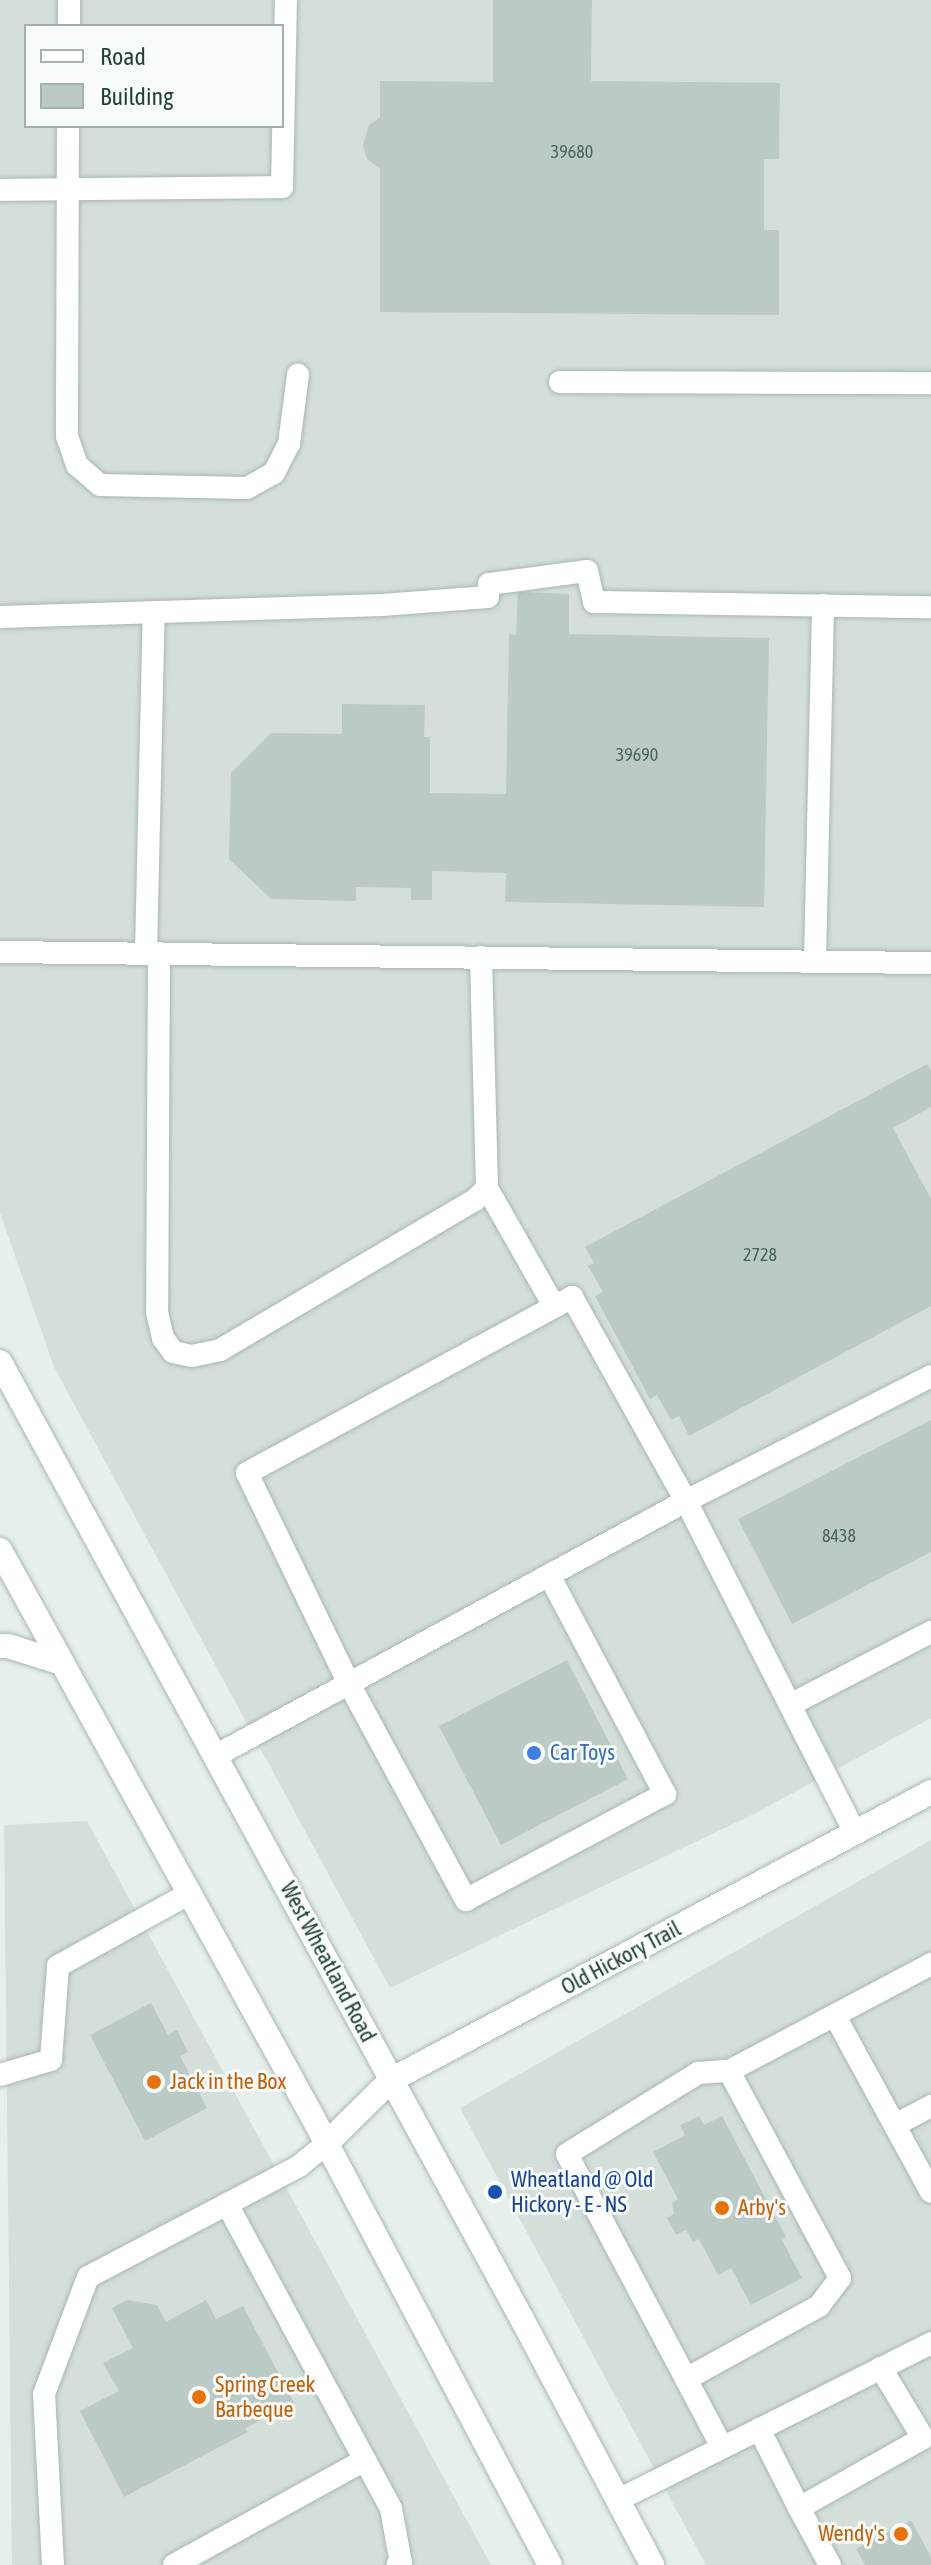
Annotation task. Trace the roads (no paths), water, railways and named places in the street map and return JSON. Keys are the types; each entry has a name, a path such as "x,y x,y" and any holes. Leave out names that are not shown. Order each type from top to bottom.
{"main road":[{"name":"West Wheatland Road","path":"0,1362 217,1755 652,2565"},
{"path":"0,1550 190,1893 550,2565"},
{"path":"0,1646 62,1663"},
{"name":"Old Hickory Trail","path":"326,2144 391,2080 931,1792"}],"lane":[{"path":"69,0 69,24"},
{"path":"284,94 286,0"},
{"path":"68,128 67,436 77,465 100,485 247,488 274,473 289,444 298,375"},
{"path":"0,190 282,187 283,128"},
{"path":"560,382 931,383"},
{"path":"0,617 382,605 488,597 489,584 587,571 594,602 931,607"},
{"path":"815,960 823,605"},
{"path":"154,612 152,953 157,1312 163,1338 173,1352 192,1356 220,1350 475,1200 487,1188"},
{"path":"0,952 931,963"},
{"path":"481,957 487,1188 554,1306"},
{"path":"549,1575 665,1794 466,1900 349,1684 247,1473 572,1297 686,1501 855,1833"},
{"path":"217,1755 686,1501 931,1376"},
{"path":"790,1705 931,1632"},
{"path":"0,2075 51,2060 58,1966 190,1893"},
{"path":"722,2447 567,2154 698,2073 729,2071 931,1964"},
{"path":"835,2016 931,2192"},
{"path":"686,2379 819,2306 840,2278 729,2071"},
{"path":"895,2125 931,2106"},
{"path":"53,2565 44,2394 88,2277 299,2166 326,2144"},
{"path":"227,2204 391,2509 401,2563 397,2565"},
{"path":"618,2500 931,2343"},
{"path":"799,2508 927,2445 881,2368"},
{"path":"759,2429 830,2565"},
{"path":"174,2565 365,2460"}],"place":[{"name":"Car Toys","path":"534,1753"},
{"name":"Jack in the Box","path":"154,2082"},
{"name":"Wheatland @ Old Hickory - E - NS","path":"495,2192"},
{"name":"Arby's","path":"722,2208"},
{"name":"Spring Creek Barbeque","path":"199,2397"},
{"name":"Wendy's","path":"901,2534"}]}
